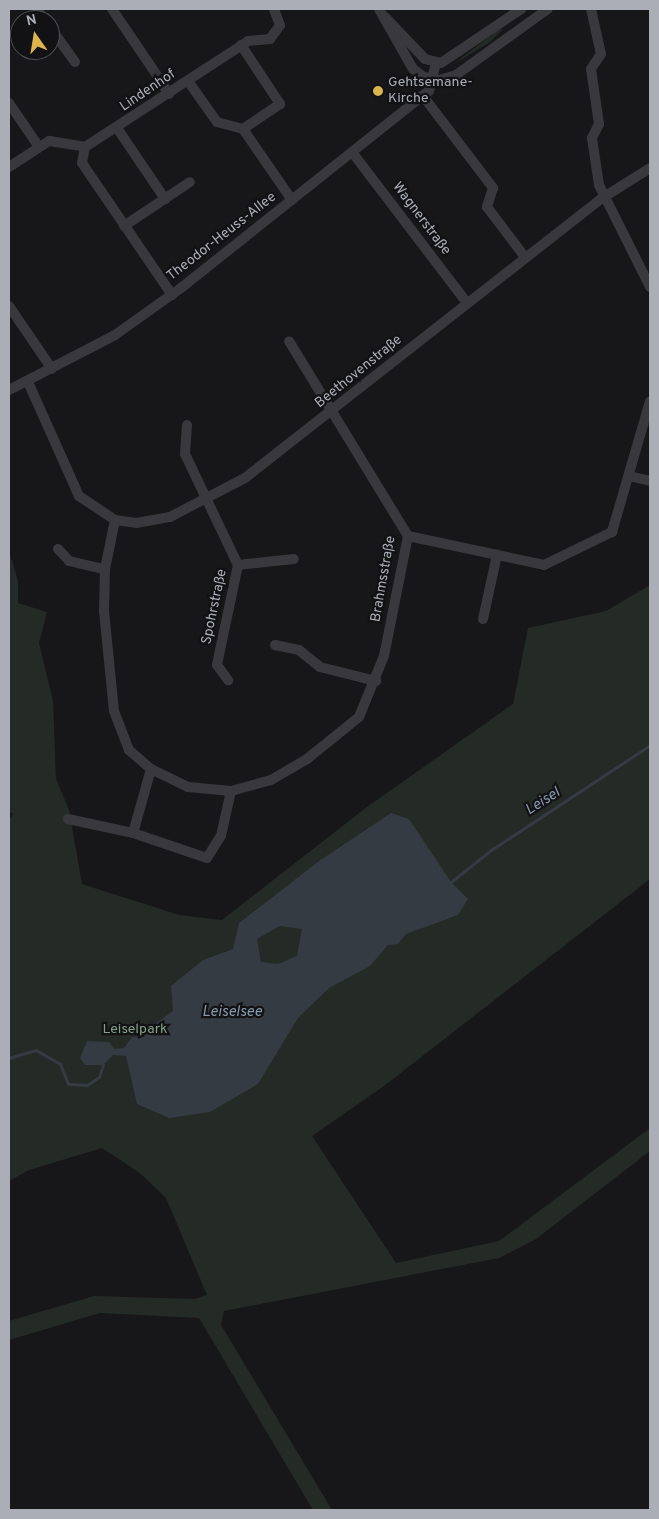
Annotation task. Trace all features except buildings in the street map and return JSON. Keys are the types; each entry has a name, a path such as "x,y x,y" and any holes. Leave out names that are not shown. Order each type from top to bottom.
{"street":[{"path":"112,9 152,68"},
{"name":"Lindenhof","path":"85,147 169,94 241,45 274,35 280,25 274,9"},
{"path":"382,13 425,60 436,63 450,60 521,9"},
{"path":"382,13 413,69 433,80 456,75 548,9"},
{"path":"591,9 601,54 591,69 599,124 592,138 604,197 650,287"},
{"path":"60,41 75,62"},
{"path":"241,45 280,104 243,129"},
{"name":"Theodor-Heuss-Allee","path":"9,390 28,382 115,335 172,294 423,96 433,80 436,63"},
{"path":"188,81 217,122 243,129 292,200"},
{"path":"162,83 169,94"},
{"path":"423,96 493,188 487,207 525,258"},
{"path":"9,103 39,147"},
{"path":"117,128 165,199"},
{"path":"9,167 49,141 85,147 82,163 172,294"},
{"name":"Wagnerstraße","path":"352,152 467,303"},
{"name":"Beethovenstraße","path":"28,382 79,496 115,520 136,523 170,517 205,501 245,478 604,197 650,168"},
{"path":"124,226 190,182"},
{"path":"9,306 52,369"},
{"name":"Brahmsstraße","path":"115,520 105,569 104,611 114,711 129,750 151,769 188,787 231,791 271,780 306,759 359,717 376,681 408,536 334,410 289,341"},
{"path":"408,536 544,565 612,532 630,476 650,401"},
{"path":"187,425 185,454 205,501"},
{"path":"630,476 650,481"},
{"name":"Spohrstraße","path":"205,501 238,565 217,665 228,680"},
{"path":"58,549 68,561 105,569"},
{"path":"483,619 497,555"},
{"name":"Spohrstraße","path":"238,565 294,559"},
{"path":"275,646 299,650 320,667 376,681"},
{"path":"133,833 151,769"},
{"path":"68,819 133,833 207,858 221,836 231,791"}],"green space":[{"path":"503,29 490,42 451,66 498,30"},
{"name":"Leiselpark","path":"9,551 18,581 18,603 47,612 39,643 53,701 56,779 69,810 82,884 179,915 222,920 367,807 513,704 528,628 606,611 650,585 650,879 384,1086 312,1136 396,1263 499,1241 650,1128 650,1151 536,1239 499,1258 224,1311 221,1325 332,1510 313,1510 199,1318 100,1313 9,1340 9,1321 94,1296 194,1299 207,1295 166,1198 140,1173 102,1148 29,1170 9,1181 9,820 13,814 9,811"}],"water":[{"name":"Leiselsee","path":"391,813 409,819 451,882 468,899 458,915 406,934 398,944 388,945 370,966 329,988 298,1018 258,1084 210,1112 169,1118 137,1104 126,1056 113,1055 103,1065 85,1065 80,1058 87,1041 109,1042 114,1049 124,1048 132,1037 144,1037 148,1029 173,1011 171,986 203,960 233,949 239,923 319,861","holes":["280,926 302,929 297,956 278,964 261,962 257,939"]}],"waterway":[{"name":"Leisel","path":"451,882 491,850 650,745"},
{"name":"Leisel","path":"9,1058 36,1050 60,1064 68,1084 87,1085 99,1077 103,1065"}],"tunnel":[{"path":"152,68 162,83"}],"place":[{"name":"Gehtsemane- Kirche","path":"378,91"}]}
